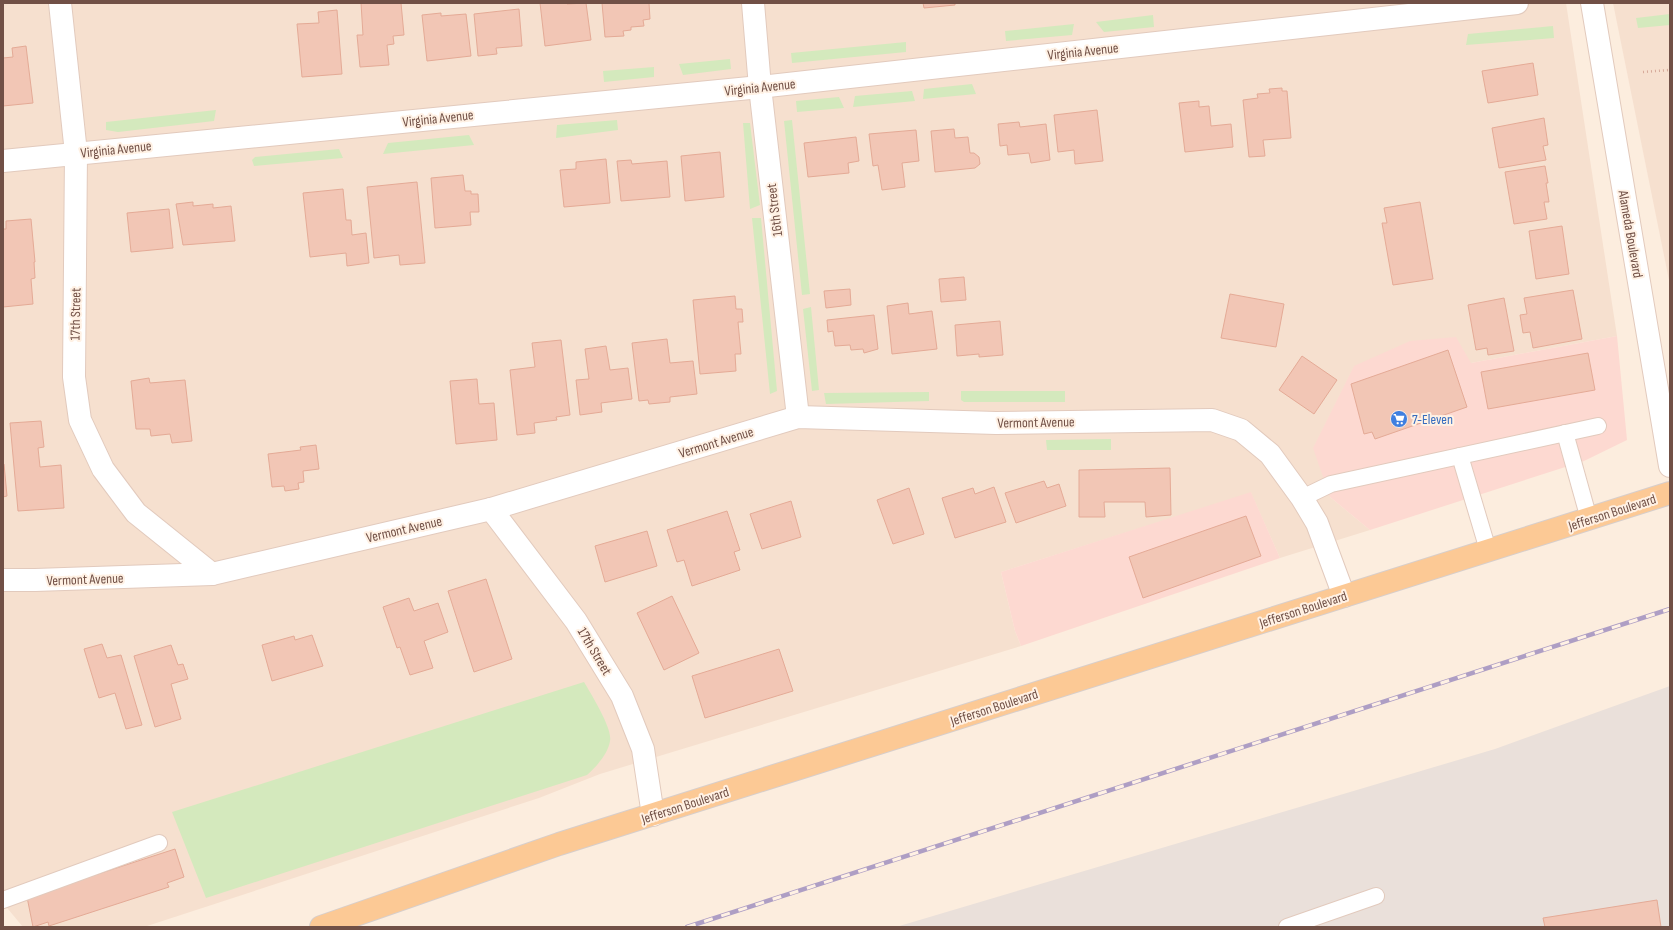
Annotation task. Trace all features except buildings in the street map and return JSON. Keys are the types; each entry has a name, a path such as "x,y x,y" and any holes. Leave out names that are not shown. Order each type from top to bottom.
{"main road":[{"name":"Jefferson Boulevard","path":"321,927 559,844 1670,493"}],"street":[{"name":"17th Street","path":"60,3 76,153 74,377 80,420 103,469 128,503 136,512 212,574"},
{"name":"16th Street","path":"753,3 760,87 798,417"},
{"name":"Virginia Avenue","path":"3,161 760,87 1517,3"},
{"name":"Alameda Boulevard","path":"1592,3 1670,466"},
{"name":"Vermont Avenue","path":"3,580 212,574 491,509 798,417 996,423 1212,420 1240,430 1270,454 1302,498 1317,523 1344,596"},
{"name":"17th Street","path":"491,509 576,621 622,696 643,748 653,815"}],"lane":[{"path":"1302,498 1330,484 1598,426"},
{"path":"1566,433 1589,519"},
{"path":"1460,456 1488,550"},
{"path":"3,900 159,843"},
{"path":"1287,927 1376,896"}],"path":[{"path":"1642,72 1669,70"}],"shaded area":[{"path":"3,3 1566,3 1617,336 1471,363 1330,497 1370,530 1280,558 1251,493 1001,572 1015,631 1021,646 600,774 539,798 144,927 23,927 3,903"},
{"path":"1613,3 1670,3 1670,285"},
{"path":"1617,336 1627,440 1584,461 1370,530 1330,497 1313,448 1354,366 1410,341 1456,337 1471,363"},
{"path":"1251,492 1280,558 1021,646 1015,631 1001,572"},
{"path":"1670,686 1670,927 896,927 1495,749"}],"green space":[{"path":"1670,14 1670,25 1638,28 1636,18"},
{"path":"1153,15 1154,27 1104,32 1096,22"},
{"path":"1074,24 1072,35 1006,41 1005,31"},
{"path":"1553,26 1554,38 1466,45 1468,34"},
{"path":"906,42 906,52 792,63 791,53"},
{"path":"730,59 731,69 683,75 679,64"},
{"path":"654,67 654,77 604,82 603,71"},
{"path":"972,84 976,94 923,99 924,89"},
{"path":"912,91 915,101 853,107 855,96"},
{"path":"839,97 844,108 797,112 796,101"},
{"path":"216,110 214,121 118,132 106,130 106,122"},
{"path":"617,120 618,130 556,138 557,125"},
{"path":"792,120 810,294 802,295 784,121"},
{"path":"743,123 750,123 760,205 750,209"},
{"path":"469,135 474,145 383,154 388,143"},
{"path":"339,149 343,158 254,166 252,160 255,157"},
{"path":"752,218 761,218 777,391 770,394"},
{"path":"811,307 819,390 812,391 803,309"},
{"path":"961,391 1065,391 1065,402 964,402 961,400"},
{"path":"929,392 929,401 826,404 824,393"},
{"path":"1111,439 1111,450 1047,450 1046,440"},
{"path":"584,682 605,720 610,736 607,751 598,764 587,775 206,898 172,812"}],"railway":[{"path":"687,927 1670,609"}],"place":[{"name":"7-Eleven","path":"1399,419"}]}
